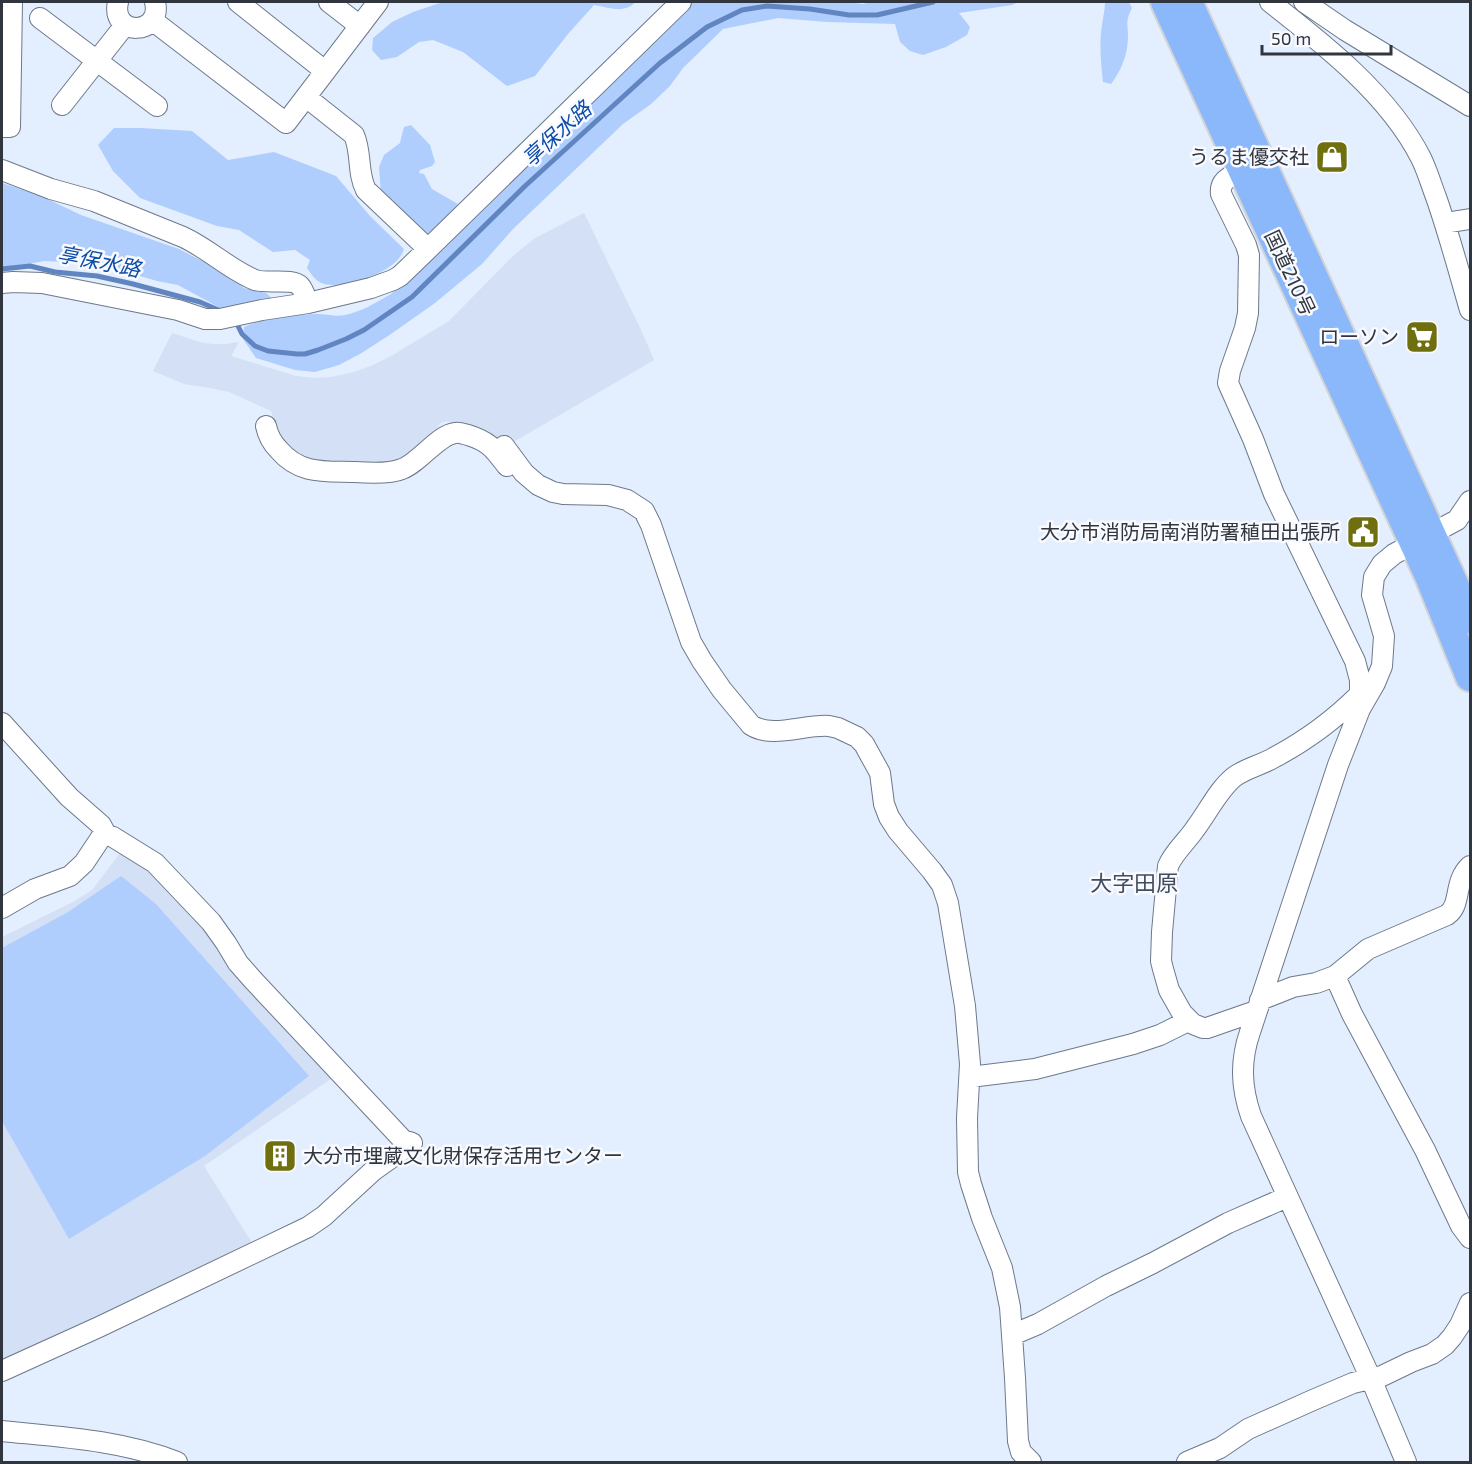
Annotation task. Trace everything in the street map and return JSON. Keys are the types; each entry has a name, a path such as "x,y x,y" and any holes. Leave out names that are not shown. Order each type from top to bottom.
{"highway":[{"name":"国道210号","path":"1165,2 1242,170 1423,539 1469,612"},
{"name":"国道210号","path":"1188,2 1423,539 1445,614 1470,677"}],"street":[{"path":"2,127 10,127 12,2"},
{"path":"118,2 116,9 125,25 131,28 143,27 154,11 286,123 378,2"},
{"path":"238,2 325,71"},
{"path":"329,2 360,26"},
{"path":"2,283 42,283 178,310 205,319 220,319 308,303 371,288 393,280 428,249 681,2"},
{"path":"1304,2 1345,30 1470,106"},
{"path":"1278,4 1372,91 1405,130 1423,161 1445,223 1470,310"},
{"path":"40,18 157,106"},
{"path":"62,105 125,25"},
{"path":"306,97 354,135 358,142 362,182 366,190 428,249"},
{"path":"2,170 51,189 100,203 183,237 258,281 294,283 300,286 308,303"},
{"path":"1242,170 1223,182 1221,188 1221,194 1249,255 1248,313 1228,383 1254,440 1274,494 1359,670 1364,694 1258,1006 1244,1055 1243,1091 1251,1116 1371,1379 1406,1462"},
{"path":"1445,223 1470,219"},
{"path":"266,426 272,442 287,459 303,468 317,471 396,471 411,464 449,434 462,433 486,442 528,491 548,496 608,495 627,500 644,511 651,525 691,642 722,690 751,725 756,729 770,731 829,726 857,737 864,744 880,773 884,804 892,823 942,885 950,912 965,1006 970,1064 967,1118 968,1172 982,1218 1002,1268 1010,1307 1018,1441 1021,1452 1031,1462"},
{"path":"504,446 531,480 553,492 563,494"},
{"path":"1470,501 1457,520 1386,560 1374,577 1372,595 1384,636 1384,647 1382,666 1364,694 1303,740 1278,756 1234,778 1224,787 1196,829 1170,861 1166,882 1161,961 1167,985 1188,1021 1197,1027 1207,1028 1258,1006 1293,987 1335,975 1368,949 1451,912 1455,906 1461,879 1470,866"},
{"path":"2,723 69,797 101,825 106,834 155,863 211,922 238,963 253,980 403,1140 412,1143 374,1170 324,1216 308,1227 109,1323 2,1371"},
{"path":"2,908 35,889 70,876 84,863 102,836 106,834"},
{"path":"1335,975 1352,1014 1425,1150 1461,1226 1470,1238"},
{"path":"970,1077 1035,1069 1112,1050 1148,1040 1188,1021"},
{"path":"1012,1335 1038,1324 1228,1223 1287,1197"},
{"path":"1187,1462 1220,1448 1248,1429 1338,1389 1391,1372 1437,1352 1455,1333 1470,1303"},
{"path":"2,1431 117,1445 177,1462"}],"shaded area":[{"path":"443,2 636,2 621,9 594,5 535,76 507,86 463,52 433,40 419,42 397,57 381,60 372,50 373,38 392,22"},
{"path":"687,2 846,2 863,4 870,2 1018,2 1012,5 959,13 970,27 967,35 946,47 923,55 910,51 900,42 895,24 778,18 723,29 683,68 670,86 651,104 623,124 513,229 482,264 435,303 391,334 339,365 315,372 295,370 256,358 243,339 244,327 289,316 351,314 391,294"},
{"path":"1105,2 1129,2 1132,8 1128,20 1128,43 1125,56 1111,84 1103,82 1101,61"},
{"path":"411,125 430,145 435,162 432,166 420,170 419,173 424,174 432,189 458,204 431,233 420,232 381,194 379,167 384,155 400,143 404,127"},
{"path":"114,128 192,131 228,160 274,152 336,176 370,216 404,249 392,265 370,277 345,284 321,283 307,268 310,260 295,250 273,252 239,230 217,226 140,198 113,171 98,145"},
{"path":"2,183 41,196 81,215 179,249 225,270 244,288 266,293 274,300 231,314 178,285 95,263 44,261 2,269"},
{"path":"584,213 654,360 498,449 448,421 438,426 435,437 395,464 325,464 298,458 280,438 271,411 229,392 184,384 153,371 172,333 212,344 239,342 231,356 296,376 331,377 371,366 449,321 513,256 535,238"},
{"path":"121,852 156,873 335,1076 204,1166 252,1243 2,1364 2,937 75,901 92,890"},
{"path":"121,876 156,904 309,1076 205,1156 69,1239 2,1121 2,948 68,912"}],"waterway":[{"name":"享保水路","path":"238,326 242,334 255,346 268,351 297,354 318,350 364,330 412,297 524,187 660,63 707,27 742,10 767,6 849,15 877,15 933,2"},
{"name":"享保水路","path":"2,269 30,266 55,272 97,276 200,302 223,312"}],"place":[{"name":"うるま優交社","path":"1332,157"},
{"name":"ローソン","path":"1422,337"},
{"name":"大分市消防局南消防署稙田出張所","path":"1363,532"},
{"name":"大分市埋蔵文化財保存活用センター","path":"280,1156"}],"district":[{"name":"大字田原","path":"1134,883"}]}
